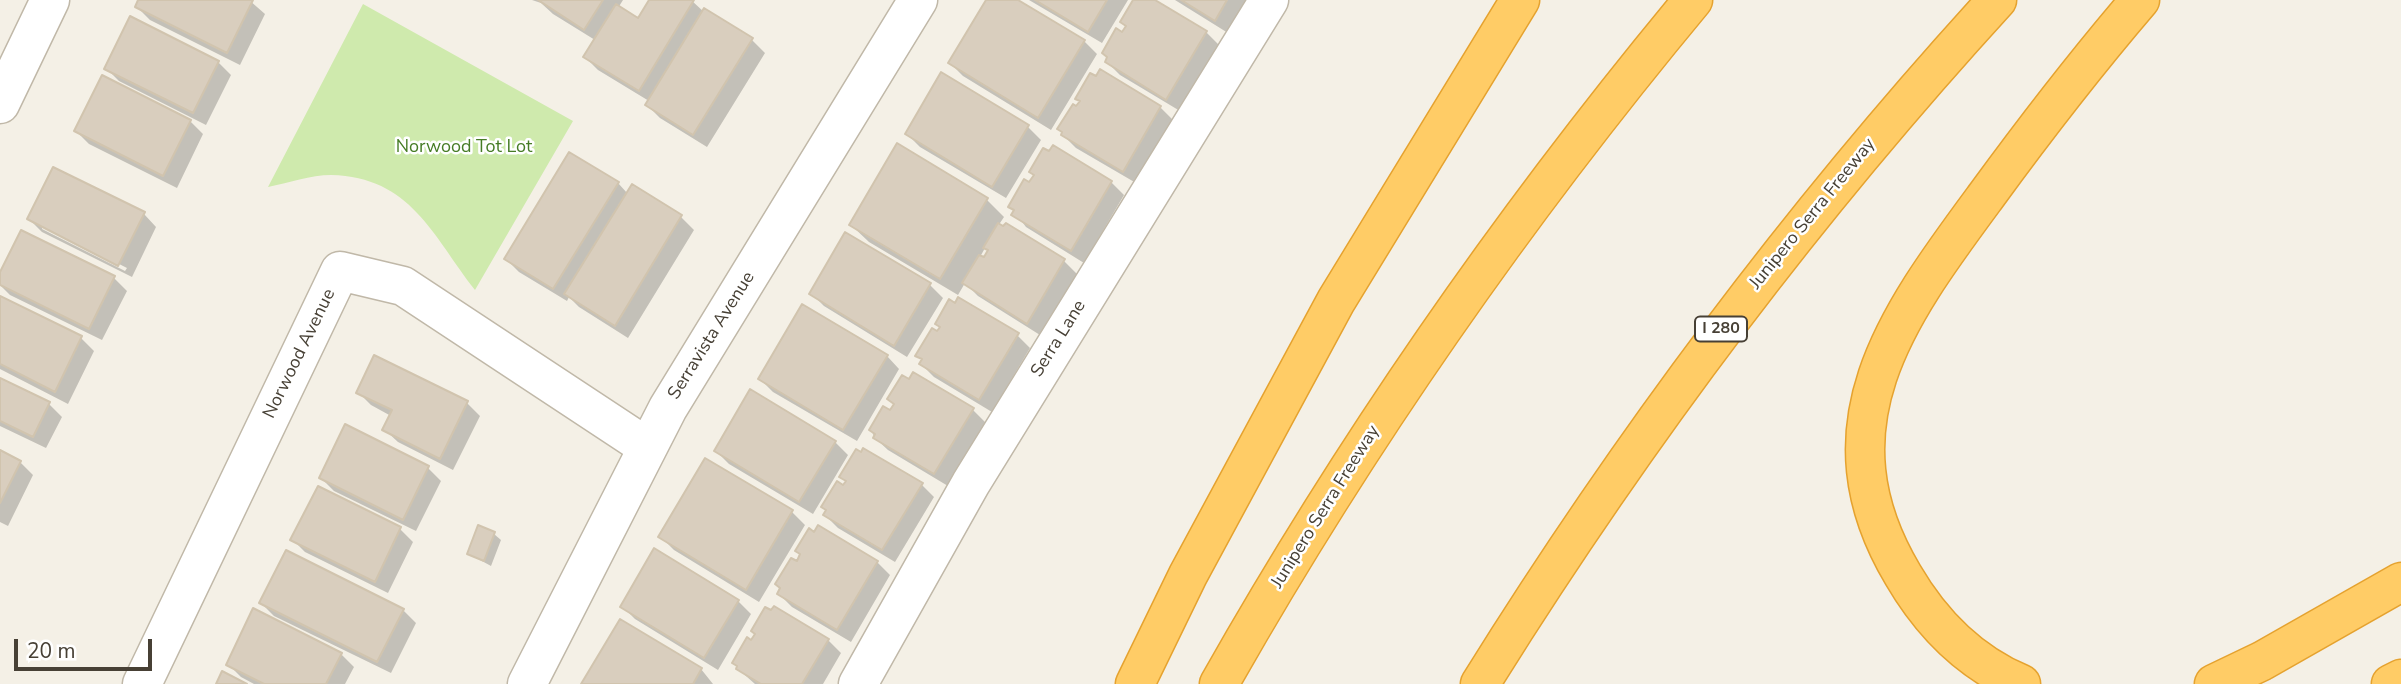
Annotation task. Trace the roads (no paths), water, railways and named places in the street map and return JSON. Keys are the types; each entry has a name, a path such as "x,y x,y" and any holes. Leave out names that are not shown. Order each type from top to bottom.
{"highway":[{"path":"1135,684 1194,563 1336,301 1520,0"},
{"name":"Junipero Serra Freeway","path":"1219,684 1296,552 1419,362 1526,211 1693,0"},
{"name":"Junipero Serra Freeway","path":"1480,684 1588,514 1704,350 1847,170 1997,0"},
{"path":"2021,684 1982,664 1950,637 1918,600 1893,558 1876,518 1868,474 1867,429 1872,392 1894,331 1934,265 2045,117 2140,0"},
{"path":"2214,684 2262,661 2401,582"},
{"path":"2391,684 2401,678"}],"street":[{"path":"0,104 50,0"},
{"name":"Serravista Avenue","path":"527,684 668,408 918,0"},
{"name":"Serra Lane","path":"858,684 971,483 1269,0"},
{"name":"Norwood Avenue","path":"142,684 340,271 402,285 648,447"}],"park label":[{"name":"Norwood Tot Lot","path":"464,148"}]}
